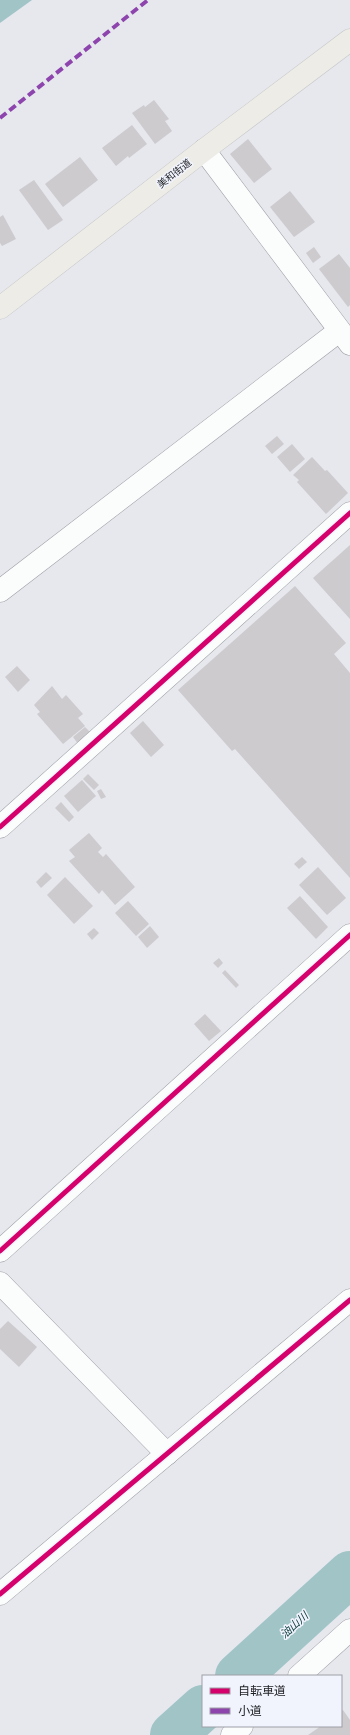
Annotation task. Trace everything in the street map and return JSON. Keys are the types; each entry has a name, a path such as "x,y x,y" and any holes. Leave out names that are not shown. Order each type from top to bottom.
{"main road":[{"name":"美和街道","path":"0,308 204,150 350,40"}],"street":[{"path":"0,591 345,337 204,150"},
{"path":"0,827 350,513"},
{"path":"0,1251 350,935"},
{"path":"0,1283 166,1454"},
{"path":"0,1594 350,1300"},
{"path":"300,1675 350,1630"},
{"path":"232,1735 241,1727"}],"water":[{"path":"0,0 32,0 0,23"}],"building":[{"path":"154,100 169,119 165,121 172,131 155,144 132,113 144,105 145,107"},
{"path":"132,125 147,144 129,158 128,156 116,166 102,148"},
{"path":"248,139 272,169 254,183 230,154"},
{"path":"80,157 98,180 63,207 45,184"},
{"path":"34,180 63,220 48,230 19,190"},
{"path":"290,191 315,222 294,237 270,207"},
{"path":"3,215 16,239 2,246 0,243 0,217"},
{"path":"314,247 321,257 313,263 306,253"},
{"path":"339,254 350,268 350,305 348,307 319,269"},
{"path":"277,436 284,444 272,454 265,446"},
{"path":"292,444 305,459 290,472 277,457"},
{"path":"312,457 325,471 327,470 348,493 326,514 297,482 299,480 293,475"},
{"path":"350,545 350,619 313,578"},
{"path":"295,586 346,643 334,654 350,673 350,878 235,749 232,751 178,690"},
{"path":"17,666 30,680 18,692 5,677"},
{"path":"52,686 62,699 66,695 83,714 78,718 85,726 63,744 37,714 40,712 34,705"},
{"path":"143,721 164,745 151,757 130,733"},
{"path":"85,727 91,733 78,744 73,737"},
{"path":"88,774 99,785 94,790 83,779"},
{"path":"82,780 96,796 78,812 64,796"},
{"path":"101,789 106,797 101,799 97,791"},
{"path":"61,802 74,817 69,822 55,808"},
{"path":"89,833 102,848 98,852 103,857 106,854 135,887 115,905 102,890 99,894 69,861 75,857 69,850"},
{"path":"302,857 307,862 299,869 294,864"},
{"path":"318,867 346,898 327,915 299,885"},
{"path":"46,872 52,878 41,888 36,882"},
{"path":"65,877 93,906 74,924 47,895"},
{"path":"300,896 328,927 316,939 287,908"},
{"path":"128,901 149,924 136,936 115,913"},
{"path":"150,926 159,937 147,948 138,937"},
{"path":"94,928 99,933 92,940 87,934"},
{"path":"219,958 223,963 218,968 213,963"},
{"path":"225,970 239,985 236,988 222,973"},
{"path":"205,1014 221,1031 209,1041 194,1024"},
{"path":"8,1321 37,1347 19,1367 0,1349 0,1329"},
{"path":"342,1710 350,1720 350,1735 308,1735 320,1727 342,1727"}],"waterway":[{"name":"油山川","path":"239,1675 350,1574"},
{"name":"油山川","path":"173,1735 202,1709"}],"marked path":[{"path":"0,118 148,0"}],"cycle path":[{"path":"0,827 350,513"},
{"path":"0,1251 350,935"},
{"path":"0,1594 350,1300"}]}
